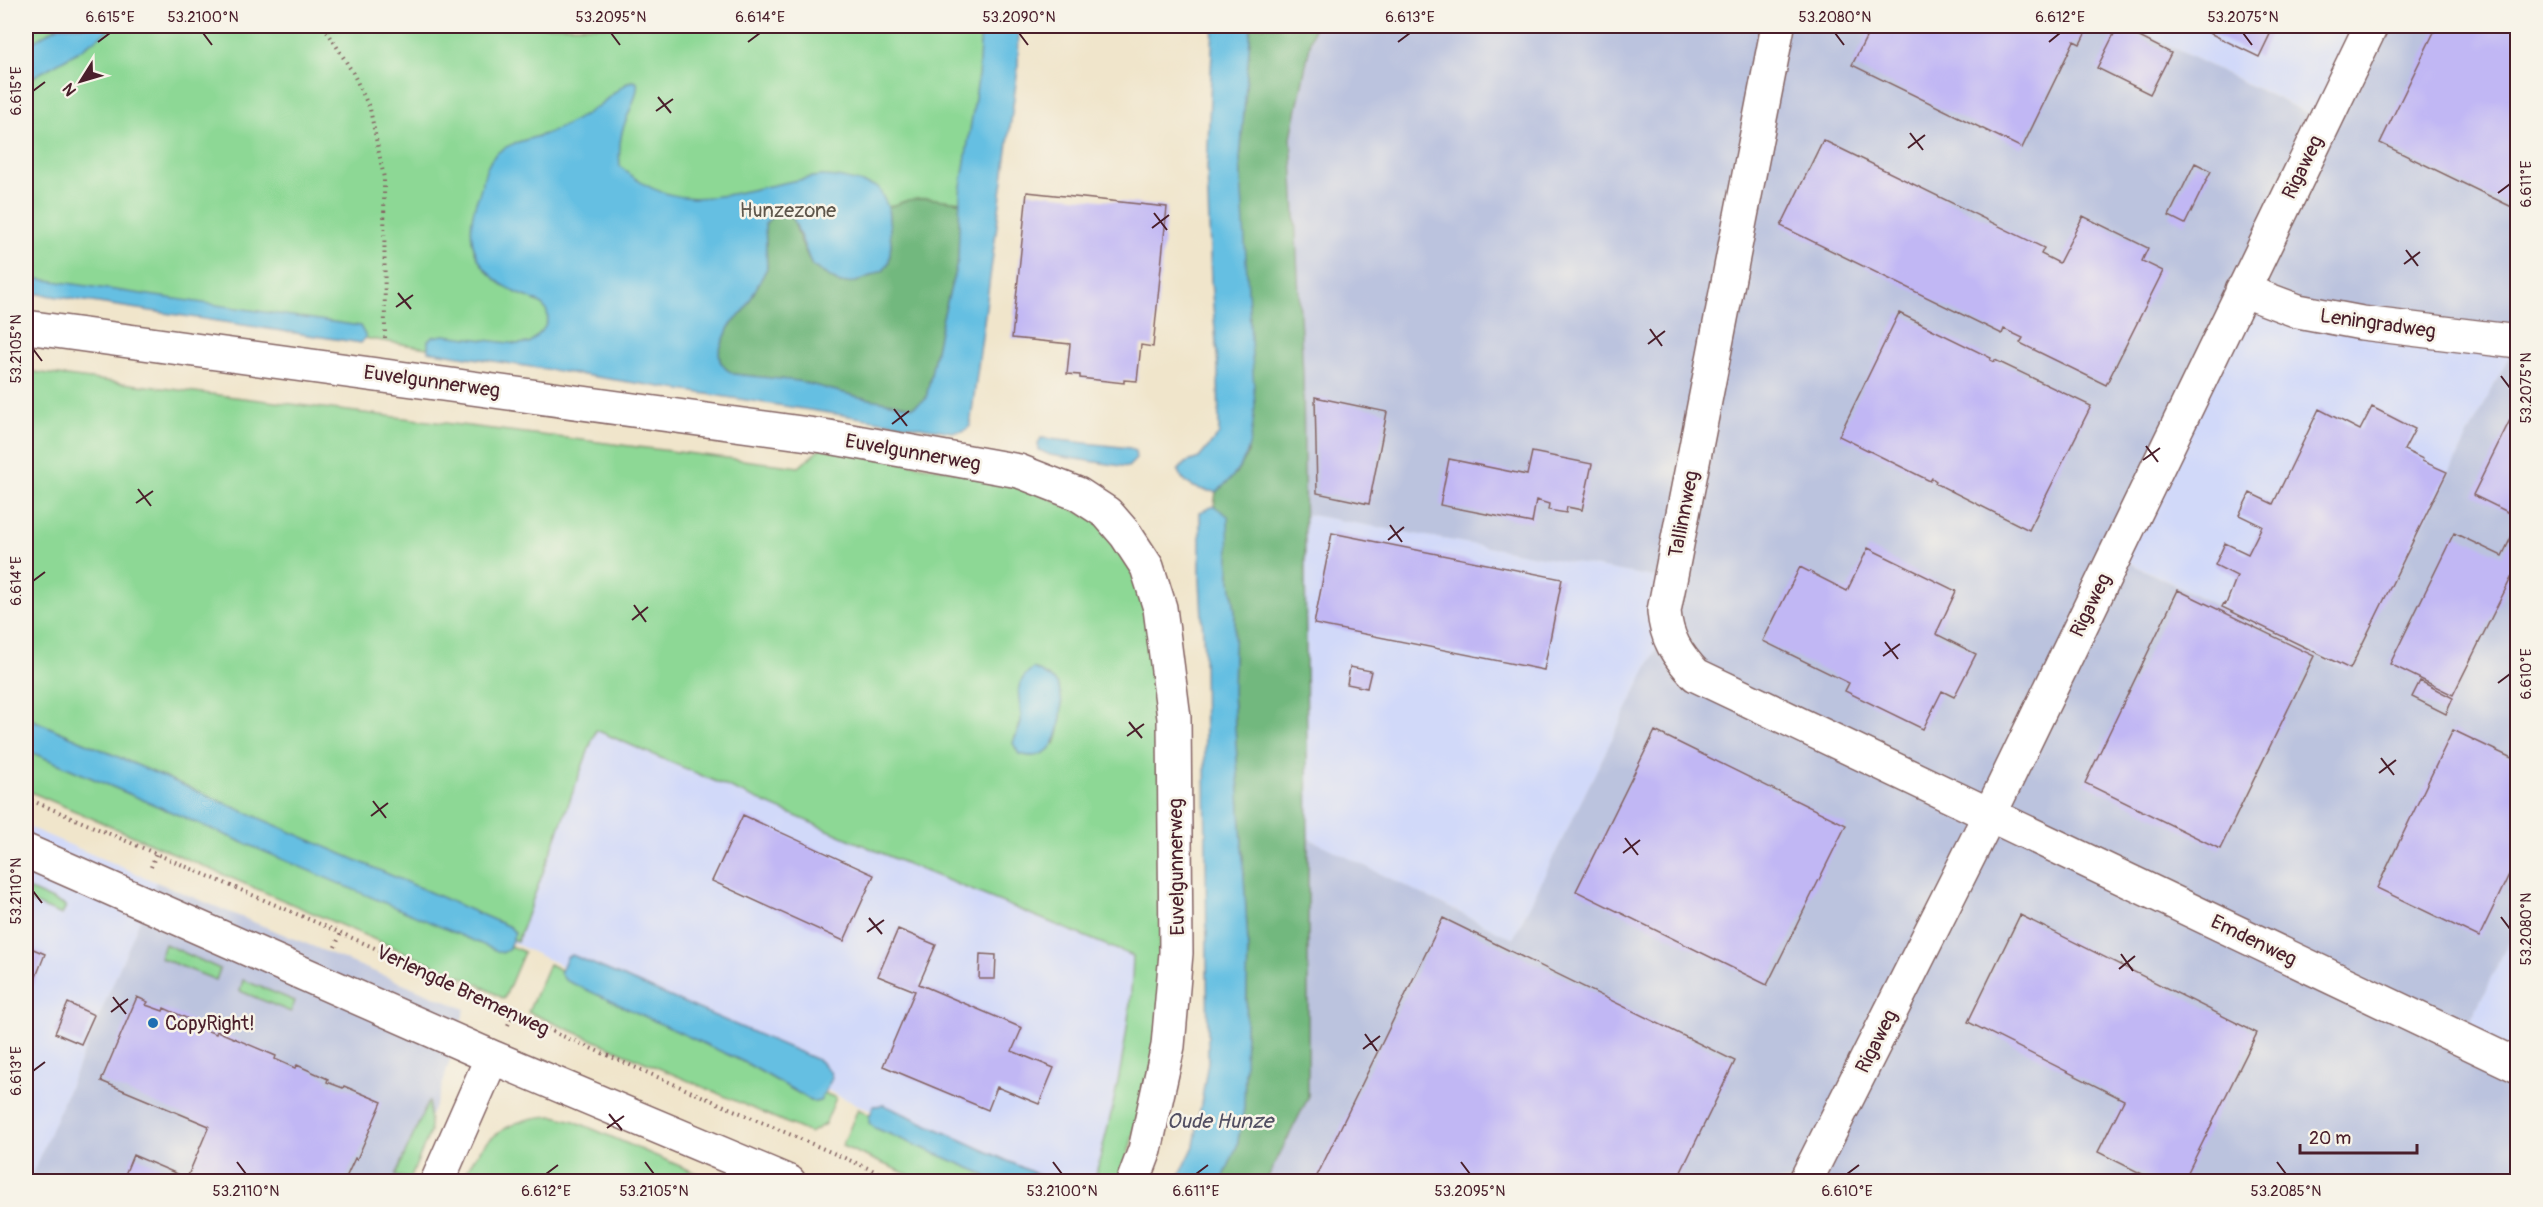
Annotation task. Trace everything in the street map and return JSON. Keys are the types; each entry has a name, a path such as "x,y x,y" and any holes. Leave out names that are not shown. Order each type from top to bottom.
{"street":[{"name":"Tallinnweg","path":"1778,26 1664,611 1665,626 1681,659 1696,675 1990,814"},
{"name":"Rigaweg","path":"1805,1182 1990,814 2371,26"},
{"name":"Leningradweg","path":"2242,290 2298,311 2351,321 2517,342"},
{"name":"Euvelgunnerweg","path":"26,327 823,436 1019,471 1078,494 1107,513 1126,535 1147,567 1160,608 1174,718 1176,953 1172,1011 1166,1058 1145,1150 1133,1182"},
{"name":"Emdenweg","path":"1990,814 2517,1066"},
{"path":"26,851 492,1057 789,1182"},
{"path":"437,1182 492,1057"}],"path":[{"path":"324,26 354,73 370,109 384,178 383,375"},
{"name":"Verlengde Bremenweg","path":"26,798 341,933 470,990 558,1034 900,1182"}],"shaded area":[{"path":"1313,26 2128,26 2321,120 2371,26 2517,26 2517,925 2461,1040 2517,1068 2517,1181 1266,1182 1308,1098 1308,838 1513,939 1663,636 1670,580 1305,514 1303,375 1291,137","holes":["2243,291 2515,345 2348,670 2113,555"]},
{"path":"2128,26 2371,26 2322,120"},
{"path":"2243,291 2515,345 2348,670 2112,554"},
{"path":"1305,514 1670,580 1663,636 1513,939 1308,838"},
{"path":"555,674 1144,931 1134,1027 1096,1181 1020,1181 475,925"},
{"path":"26,826 156,882 29,1182 26,1181"},
{"path":"156,882 465,1009 439,1097 402,1181 29,1182"},
{"path":"2517,925 2517,1068 2461,1040"}],"green space":[{"name":"Hunzezone","path":"26,26 1000,26 955,420 427,348 26,284"},
{"path":"1251,26 1314,26 1291,137 1303,375 1308,1098 1266,1181 1222,1181 1237,1146 1244,1108 1248,944 1233,693 1235,611 1229,568 1214,506 1216,492 1237,472 1248,453 1240,160"},
{"path":"927,198 960,202 958,260 942,321 926,399 913,407 859,397 798,381 733,374 726,369 720,361 719,351 729,327 744,311 767,268 765,224 771,218 780,213 792,215 812,266 840,283 856,282 884,270 889,262 891,244 888,207 908,200"},
{"path":"26,371 799,467 821,448 1016,482 1099,522 1136,573 1149,610 1162,718 1165,952 1157,1045 1121,1181 1094,1181 1125,1042 1133,956 900,861 596,730 517,942 512,940 515,933 510,927 26,717","holes":["1057,685 1061,714 1055,744 1015,737 1021,722"]},
{"path":"26,750 502,952 508,950 510,946 524,952 504,999 476,983 26,790"},
{"path":"26,888 66,906 62,915 26,900"},
{"path":"165,944 220,969 216,980 160,958"},
{"path":"549,964 746,1063 814,1102 820,1101 824,1093 836,1098 825,1124 810,1133 528,1012"},
{"path":"243,980 295,1001 291,1012 240,991"},
{"path":"429,1100 430,1132 410,1179 395,1176"},
{"path":"858,1109 869,1117 980,1172 993,1181 923,1181 842,1146"},
{"path":"554,1116 574,1121 715,1181 462,1181 469,1166 487,1143 509,1126 538,1117"}],"water":[{"path":"59,26 115,26 76,53 26,81 26,46"},
{"path":"981,26 1019,26 1018,68 970,426 964,431 952,432 428,351 428,340 444,335 517,344 529,343 542,331 548,316 543,306 501,284 481,264 475,252 471,226 486,170 491,160 500,151 512,144 545,134 572,122 631,81 637,82 637,87 621,136 620,166 641,182 661,192 682,197 703,198 820,176 845,178 878,187 888,207 891,244 889,262 884,270 856,282 840,283 812,266 792,215 780,213 774,215 765,224 767,268 744,311 729,327 719,351 720,361 734,374 798,381 859,397 913,407 926,399 942,321 958,260 960,193 978,79"},
{"path":"1213,26 1251,26 1240,160 1255,405 1250,442 1242,464 1227,483 1216,492 1199,489 1189,484 1184,481 1178,471 1185,463 1199,458 1219,434 1218,367 1211,281 1207,169"},
{"path":"26,277 360,326 366,337 361,343 26,292"},
{"path":"1041,438 1130,448 1135,451 1136,459 1128,467 1050,455 1039,450 1038,444"},
{"name":"Oude Hunze","path":"1214,506 1228,516 1229,568 1235,611 1233,693 1248,944 1244,1108 1237,1146 1222,1181 1177,1181 1194,1146 1208,1062 1204,654 1200,580 1200,512"},
{"path":"1033,668 1057,684 1061,696 1061,713 1060,726 1050,748 1037,756 1029,756 1019,754 1013,743 1021,723 1019,686 1021,680"},
{"path":"26,717 510,927 515,933 508,950 502,953 26,750"},
{"path":"572,955 820,1061 830,1072 832,1078 820,1101 814,1102 746,1063 565,980 560,973 567,957"},
{"path":"884,1105 1052,1181 993,1181 979,1172 875,1128 869,1123 869,1117 874,1106"}],"building":[{"path":"1872,26 2082,26 2087,30 2080,44 2074,41 2022,148 1852,65"},
{"path":"2118,26 2171,53 2150,94 2097,68"},
{"path":"2195,26 2274,26 2259,57"},
{"path":"2437,26 2518,26 2518,210 2380,143"},
{"path":"1823,140 2044,248 2041,254 2059,263 2083,216 2148,248 2142,261 2163,271 2106,385 2020,343 2023,338 2004,329 2002,334 1781,226"},
{"path":"2195,163 2211,171 2185,224 2169,216"},
{"path":"1027,192 1167,207 1153,347 1141,345 1137,381 1124,380 1124,383 1080,378 1080,375 1067,374 1070,344 1012,338"},
{"path":"1899,313 1991,358 1990,360 1994,362 1995,360 2091,406 2029,530 1935,483 1936,481 1932,478 1930,481 1839,436"},
{"path":"1315,397 1387,412 1369,504 1317,493"},
{"path":"2372,407 2415,429 2404,450 2447,472 2350,669 2222,607 2224,603 2226,604 2237,576 2215,565 2225,543 2248,554 2262,526 2239,515 2250,493 2273,504 2319,409 2360,430"},
{"path":"2512,416 2518,419 2518,517 2473,495"},
{"path":"1532,452 1592,464 1582,510 1567,507 1566,513 1548,510 1549,504 1536,500 1532,523 1440,505 1449,459 1527,475"},
{"path":"2518,523 2518,564 2453,695 2390,664 2454,533 2502,556"},
{"path":"1332,533 1562,579 1544,670 1314,624"},
{"path":"1868,548 1956,591 1936,634 1976,654 1954,697 1942,691 1923,729 1845,691 1849,683 1763,641 1800,567 1847,591"},
{"path":"2178,590 2314,656 2220,849 2085,783"},
{"path":"1350,667 1371,671 1367,688 1347,684"},
{"path":"2420,681 2453,698 2446,714 2412,697"},
{"path":"2453,730 2518,761 2518,856 2479,937 2377,888"},
{"path":"1655,731 1846,825 1767,985 1576,891"},
{"path":"743,815 874,875 844,941 712,881"},
{"path":"2020,915 2257,1033 2183,1182 2158,1182 2098,1152 2124,1100 1968,1022"},
{"path":"1443,918 1735,1061 1676,1182 1314,1182"},
{"path":"898,929 936,945 919,984 1022,1028 1012,1051 1054,1068 1039,1104 997,1087 988,1110 883,1066 915,991 878,976"},
{"path":"26,946 45,954 26,1002"},
{"path":"980,954 996,955 995,979 979,979"},
{"path":"137,997 148,1002 146,1005 163,1011 164,1008 202,1025 200,1028 216,1034 217,1031 276,1056 275,1059 295,1068 297,1065 328,1079 327,1082 343,1088 344,1086 382,1102 357,1159 355,1158 344,1182 122,1182 133,1155 187,1178 209,1126 101,1081"},
{"path":"68,1003 94,1015 81,1044 55,1033"}],"place":[{"name":"CopyRight!","path":"153,1023"}]}
